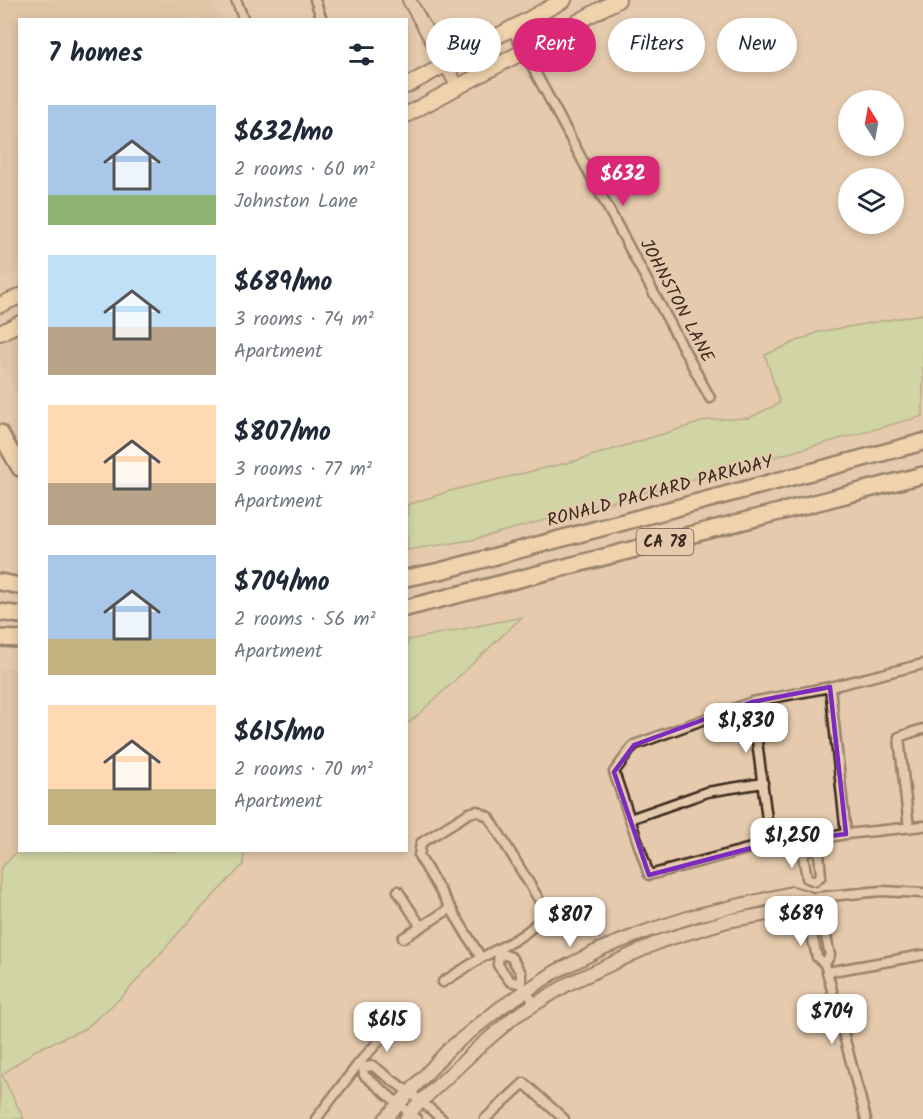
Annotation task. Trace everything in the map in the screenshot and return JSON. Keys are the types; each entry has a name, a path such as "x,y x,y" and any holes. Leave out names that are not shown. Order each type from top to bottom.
{"highway":[{"path":"0,433 18,464"},
{"name":"RONALD PACKARD PARKWAY","path":"408,578 441,571 923,442"},
{"name":"CA 78","path":"408,607 923,475"},
{"path":"408,568 441,571"},
{"path":"0,582 18,585"},
{"path":"0,612 18,615"},
{"path":"0,638 18,639"}],"main road":[{"path":"501,35 564,0"},
{"path":"586,18 618,0"},
{"path":"408,114 513,58"},
{"path":"408,85 432,72"},
{"path":"0,305 18,297"},
{"path":"0,333 18,324"}],"street":[{"path":"236,0 243,18"},
{"path":"315,0 321,18"},
{"path":"409,0 426,31"},
{"path":"449,72 458,87"},
{"name":"JOHNSTON LANE","path":"536,72 710,398"},
{"path":"923,664 830,687 752,702 634,745 615,771 649,875 770,843 809,844 846,834 923,826"},
{"path":"830,687 846,834"},
{"path":"752,702 770,843"},
{"path":"909,828 899,737 923,729"},
{"path":"630,819 707,792 763,783"},
{"path":"443,982 481,958 516,940 539,920 542,910 541,903 489,818 477,811 469,813 421,843 419,856 481,958"},
{"path":"809,844 819,852 821,876 816,881 813,897 815,921 811,931 817,957 826,968 866,1119"},
{"path":"809,844 803,855 807,878 816,881"},
{"path":"398,891 421,927"},
{"path":"385,1119 450,1048 524,987 593,953 650,930 697,915 792,892 813,897 881,891 923,893"},
{"path":"361,1065 364,1075 411,1117 422,1102 514,1017 568,984 661,941 727,921 796,909 813,897"},
{"path":"403,938 451,908"},
{"path":"815,921 824,927 830,955 826,968"},
{"path":"497,951 498,965 510,981 524,987"},
{"path":"497,951 511,957 521,973 524,987 535,1004"},
{"path":"826,968 923,955"},
{"path":"316,1119 387,1032"},
{"path":"361,1065 373,1066 442,1119"},
{"path":"485,1119 524,1083 564,1119"}],"highlighted area":[{"path":"830,687 846,834 770,843 649,875 614,772 634,745 752,702"}],"shaded area":[{"path":"0,0 211,0 220,18 18,18 18,271 0,278"},
{"path":"18,335 18,394 0,360 0,344"},
{"path":"0,668 18,668 19,852 0,884"}],"green space":[{"path":"923,314 923,416 472,540 408,550 408,505 453,490 575,461 708,420 749,418 780,403 765,355 818,332"},
{"path":"522,617 408,723 408,640"},
{"path":"18,851 244,852 243,865 189,921 125,994 86,1028 36,1050 2,1075 24,1119 0,1119 0,869"}]}
